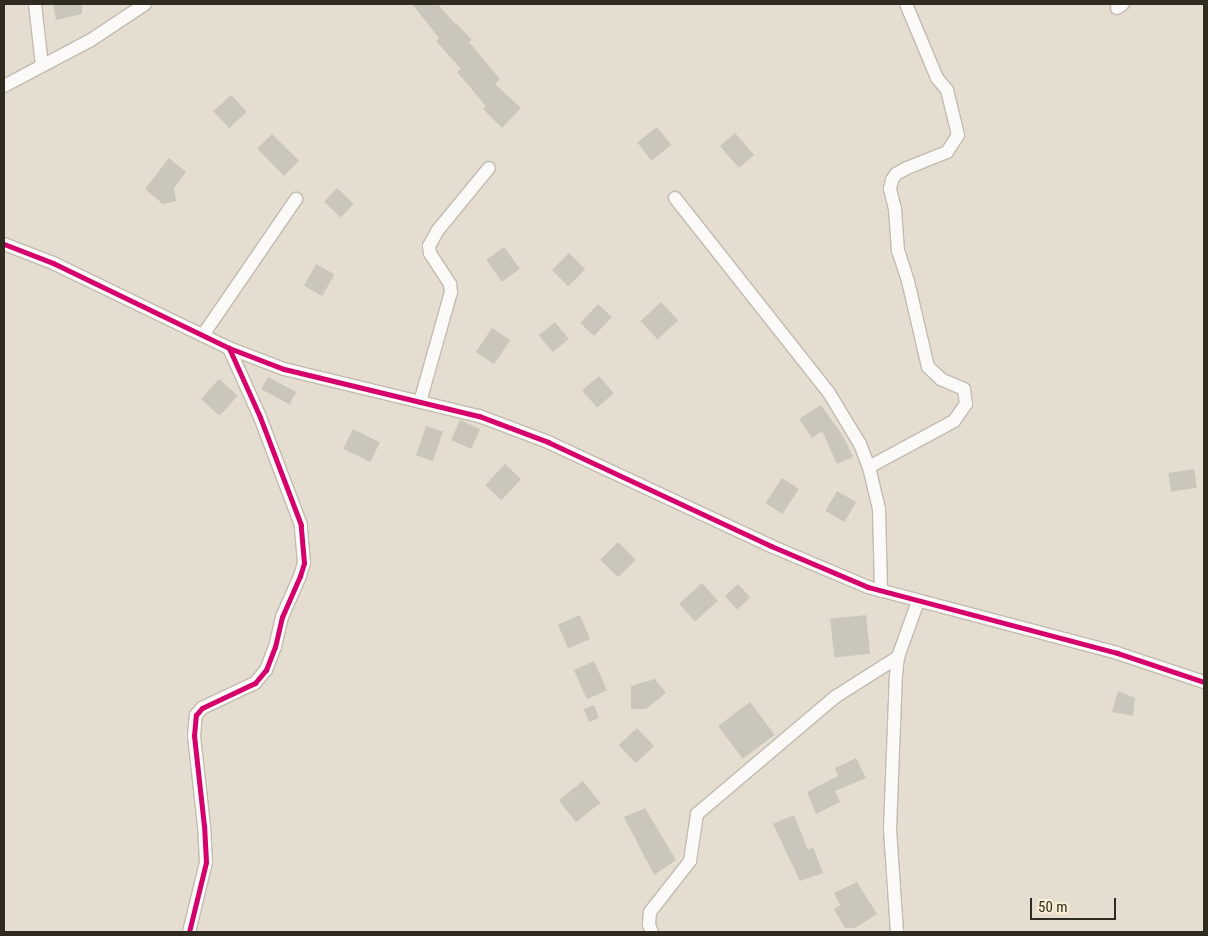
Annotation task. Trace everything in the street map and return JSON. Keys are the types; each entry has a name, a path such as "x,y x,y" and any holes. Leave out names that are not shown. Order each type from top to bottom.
{"street":[{"path":"35,4 42,65"},
{"path":"4,86 91,40 145,4"},
{"path":"869,467 954,421 966,404 964,389 940,379 928,367 908,281 898,251 896,209 890,189 892,180 896,174 907,168 947,152 958,134 946,90 937,78 906,4"},
{"path":"420,402 451,292 450,284 430,253 428,246 438,230 489,168"},
{"path":"674,198 829,393 860,444 869,467 879,509 881,591"},
{"path":"203,335 296,199"},
{"path":"4,244 53,263 229,348 284,369 479,416 548,442 771,546 881,591 1117,653 1204,682"},
{"path":"189,932 206,862 194,736 196,715 202,708 255,683 266,670 275,647 282,617 304,563 301,525 260,417 229,348"},
{"path":"897,932 890,829 898,657 918,601"},
{"path":"652,932 649,925 650,912 690,861 697,814 835,697 898,657"}],"building":[{"path":"53,4 82,4 82,14 56,20"},
{"path":"412,4 438,4 472,40 469,42 500,79 495,84 521,108 502,128 483,109 486,106 457,72 461,69 436,41 439,38"},
{"path":"231,95 247,112 229,128 213,111"},
{"path":"657,127 671,145 651,161 637,142"},
{"path":"735,133 754,155 739,168 720,146"},
{"path":"272,134 299,161 284,176 257,149"},
{"path":"169,158 186,172 174,188 176,201 163,204 145,189"},
{"path":"337,188 354,204 341,218 324,202"},
{"path":"504,247 520,269 502,282 486,260"},
{"path":"569,253 585,269 568,286 552,270"},
{"path":"316,264 334,274 322,296 304,286"},
{"path":"661,302 678,320 658,339 641,321"},
{"path":"598,304 612,317 594,336 580,323"},
{"path":"555,322 569,339 553,352 539,335"},
{"path":"492,328 510,340 494,364 476,352"},
{"path":"599,376 614,394 597,408 582,390"},
{"path":"268,377 296,392 290,404 261,389"},
{"path":"219,379 238,396 220,416 201,399"},
{"path":"821,405 843,436 853,457 837,464 822,431 812,438 799,419"},
{"path":"460,420 480,429 471,449 451,440"},
{"path":"426,426 443,432 433,461 416,455"},
{"path":"353,429 380,442 370,462 343,449"},
{"path":"505,464 521,479 501,500 485,485"},
{"path":"1194,469 1197,488 1171,492 1168,473"},
{"path":"782,478 799,489 782,514 766,503"},
{"path":"837,491 856,502 845,522 826,511"},
{"path":"618,542 636,560 618,577 600,560"},
{"path":"702,583 718,601 695,622 679,604"},
{"path":"738,584 750,597 737,609 725,596"},
{"path":"580,615 590,639 568,648 558,624"},
{"path":"866,615 870,654 834,658 830,619"},
{"path":"594,661 607,690 587,699 574,670"},
{"path":"655,679 666,693 646,709 631,709 631,686"},
{"path":"1118,691 1135,698 1133,716 1112,712"},
{"path":"750,702 775,735 743,759 718,726"},
{"path":"594,705 599,718 589,722 584,709"},
{"path":"637,728 654,746 636,763 619,745"},
{"path":"856,758 866,778 835,791 840,802 816,814 807,792 838,776 835,768"},
{"path":"583,781 600,803 576,822 559,800"},
{"path":"645,808 676,860 654,875 624,817"},
{"path":"794,815 808,850 813,847 823,873 800,881 773,824"},
{"path":"857,882 877,914 855,928 845,928 834,909 840,905 834,893"}],"cycle path":[{"path":"4,244 53,263 229,348 284,369 479,416 548,442 771,546 868,587 1117,653 1204,682"},
{"path":"189,932 206,862 194,736 196,715 202,708 255,683 266,670 275,647 282,617 304,563 301,525 260,417 229,348"}]}
